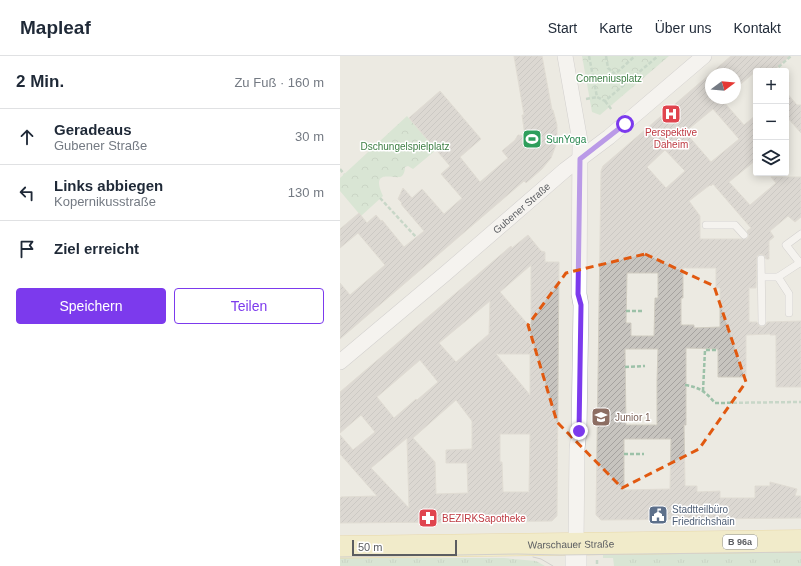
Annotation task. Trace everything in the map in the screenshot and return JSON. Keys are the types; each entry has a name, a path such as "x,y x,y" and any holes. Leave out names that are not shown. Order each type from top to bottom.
{"main road":[{"name":"Warschauer Straße","path":"340,547 801,542"}],"street":[{"path":"565,56 580,141 578,294 581,305 579,431 577,449 576,566"},
{"name":"Gubener Straße","path":"340,362 565,170 609,137 704,56"}],"lane":[{"path":"706,225 736,225 744,234"},
{"path":"762,278 778,276 800,263 786,245 801,234"},
{"path":"761,259 762,322"},
{"path":"778,276 789,294 789,313"}],"path":[{"path":"589,56 597,96 605,101 612,110"},
{"path":"606,56 608,68 615,74 635,56"},
{"path":"605,101 658,56"},
{"path":"777,68 791,56"},
{"path":"586,99 597,96"},
{"path":"340,169 344,174"},
{"path":"380,198 416,237"},
{"path":"626,311 643,311"},
{"path":"703,390 705,350 718,350"},
{"path":"625,367 645,366"},
{"path":"685,384 695,386 703,390 715,403 801,402"},
{"path":"624,454 644,454"}],"highlighted area":[{"path":"645,254 714,286 746,382 699,449 622,488 557,422 528,325 566,273"}],"green space":[{"name":"Comeniusplatz","path":"582,56 669,56 600,115 592,112"},
{"name":"Dschungelspielplatz","path":"407,116 436,150 413,169 408,166 405,167 402,176 381,178 379,181 383,196 361,216 340,191 340,178"},
{"path":"801,550 801,566 614,566 613,558 603,558 603,552"},
{"path":"340,558 504,558 536,561 545,566 340,566"}],"building":[{"path":"514,56 542,56 552,110 557,125 557,142 551,158 542,169 526,183 524,181 340,339 340,283 350,295 385,265 358,233 340,248 340,229 359,213 367,223 376,215 381,221 382,220 404,247 424,231 398,199 403,188 412,198 422,189 444,214 462,198 441,174 450,166 409,118 440,91 481,139 460,157 480,182 508,158 502,151 515,140 518,135 525,136 522,115 524,115"},
{"path":"731,56 790,56 776,68 753,68 753,74 741,84 741,68 717,68"},
{"path":"705,78 705,104 726,104 744,125 753,118 753,162 729,182 750,205 776,183 771,177 801,177 801,217 795,222 788,216 770,231 774,237 769,241 769,259 766,259 765,256 761,254 757,256 756,288 749,288 749,322 757,322 759,326 762,327 766,325 767,322 801,321 801,387 776,387 776,335 746,335 746,377 718,377 718,349 686,348 686,425 684,425 685,486 697,486 697,492 720,491 720,498 755,498 755,486 770,486 770,482 797,489 795,496 801,496 801,518 601,520 596,515 601,171 603,166","holes":["713,109 739,139 711,162 685,132","665,150 685,171 666,188 647,167","713,184 751,228 747,231 749,236 747,239 700,239 700,216 689,201 710,185 711,186","683,268 716,268 716,288 720,288 720,327 694,328 694,325 681,325 681,298 683,298","627,273 658,273 658,298 655,298 654,336 631,336 631,323 626,323","625,349 658,349 657,425 626,425","624,439 671,439 670,489 624,490"]},
{"path":"789,96 797,105 801,105 801,133 789,119"},
{"path":"528,235 541,251 545,252 545,262 559,262 557,516 552,521 340,523 341,497 377,496 340,454 340,435 353,450 375,432 361,415 340,433 340,392 511,246 512,248","holes":["531,265 531,328 500,292","490,301 489,334 456,362 439,343","496,354 530,354 530,395","420,360 438,382 394,418 377,397","456,400 472,421 472,449 446,450 446,463 467,463 468,493 436,494 435,462 413,438","500,434 530,434 529,492 503,492 502,462 500,462","407,438 409,508 371,468"]}],"tram line":[{"path":"340,557 801,552"},
{"path":"533,557 541,559 553,566"}],"place":[{"name":"Perspektive Daheim","path":"671,114"},
{"name":"SunYoga","path":"532,139"},
{"name":"Junior 1","path":"601,417"},
{"name":"Stadtteilbüro Friedrichshain","path":"658,515"},
{"name":"BEZIRKSapotheke","path":"428,518"}],"route":[{"path":"579,431 581,305 578,294 580,159 625,124"}]}
